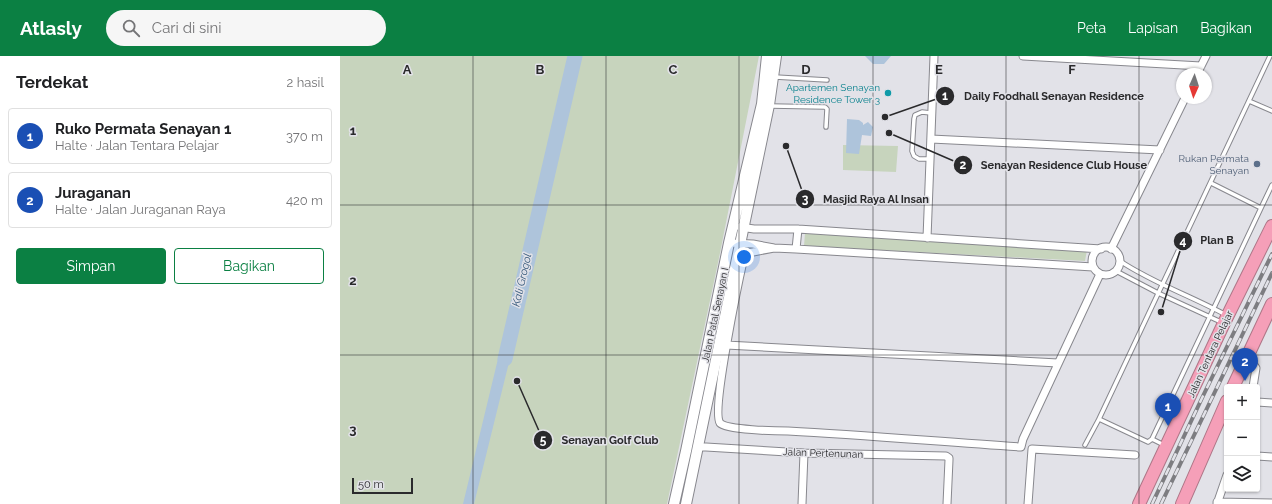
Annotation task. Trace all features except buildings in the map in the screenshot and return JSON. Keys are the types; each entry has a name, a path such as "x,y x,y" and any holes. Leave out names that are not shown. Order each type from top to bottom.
{"highway":[{"name":"Jalan Tentara Pelajar","path":"1139,504 1272,226"},
{"path":"1234,384 1247,355 1271,310"},
{"path":"1184,503 1224,408"}],"main road":[{"name":"Jalan Patal Senayan I","path":"766,104 767,56"},
{"name":"Jalan Patal Senayan I","path":"674,504 766,104 774,77 776,56"},
{"name":"Jalan Patal Senayan I","path":"686,504 698,448 734,244"}],"street":[{"path":"927,238 934,56"},
{"path":"1023,56 1201,66 1206,56"},
{"path":"1111,249 1183,104"},
{"path":"931,139 1160,150"},
{"path":"738,227 1101,249 1106,248 1116,252 1120,261 1116,271 1111,274 1100,274 1094,267 1092,261 1093,256 1101,249"},
{"path":"796,249 798,230"},
{"path":"734,244 753,244 774,248 1094,267"},
{"path":"774,248 748,253 744,257 726,346 720,388 718,418 720,423 725,426 749,430 837,433 1020,448 1100,274"},
{"path":"726,346 1058,363"},
{"path":"1247,355 1256,368 1253,384"},
{"path":"1260,402 1272,404"},
{"name":"Jalan Pertenunan","path":"698,448 706,447 804,453 940,456 949,458 947,504"},
{"path":"1028,504 1032,449 1135,455"},
{"path":"802,504 804,453"},
{"path":"1260,456 1272,457"},
{"path":"1224,483 1217,503 1272,503"}],"lane":[{"path":"1085,445 1099,419 1270,56"},
{"path":"774,77 827,80"},
{"path":"1249,101 1272,111"},
{"path":"766,104 825,107 827,109 826,127"},
{"path":"930,159 918,159 914,156 912,151 915,115 922,112 932,113"},
{"path":"1211,182 1261,208"},
{"path":"1099,419 1148,442 1152,439 1272,185"},
{"path":"1120,261 1133,270 1162,285 1214,308 1226,320"},
{"path":"1116,271 1158,293 1210,317 1226,320"},
{"path":"1152,439 1167,446"}],"green space":[{"path":"340,56 759,56 719,258 667,504 340,504"},
{"path":"843,145 898,146 896,172 843,170"},
{"path":"805,233 1087,250 1085,261 804,246"}],"water":[{"path":"865,56 891,56 884,64 873,64"},
{"path":"847,119 859,120 863,123 863,125 868,122 873,127 871,136 862,135 859,154 846,153"},
{"path":"503,338 514,342 474,504 463,504"}],"waterway":[{"name":"Kali Grogol","path":"505,359 575,56"}],"railway":[{"path":"1152,504 1272,254"},
{"path":"1161,504 1272,273"}],"place":[{"name":"Apartemen Senayan Residence Tower 3","path":"888,93"},
{"name":"Daily Foodhall Senayan Residence","path":"885,117"},
{"name":"Senayan Residence Club House","path":"889,133"},
{"name":"Masjid Raya Al Insan","path":"786,146"},
{"name":"Rukan Permata Senayan","path":"1257,164"},
{"name":"Plan B","path":"1161,312"},
{"name":"Senayan Golf Club","path":"517,381"},
{"name":"Juraganan","path":"1245,381"},
{"name":"Ruko Permata Senayan 1","path":"1168,426"}]}
